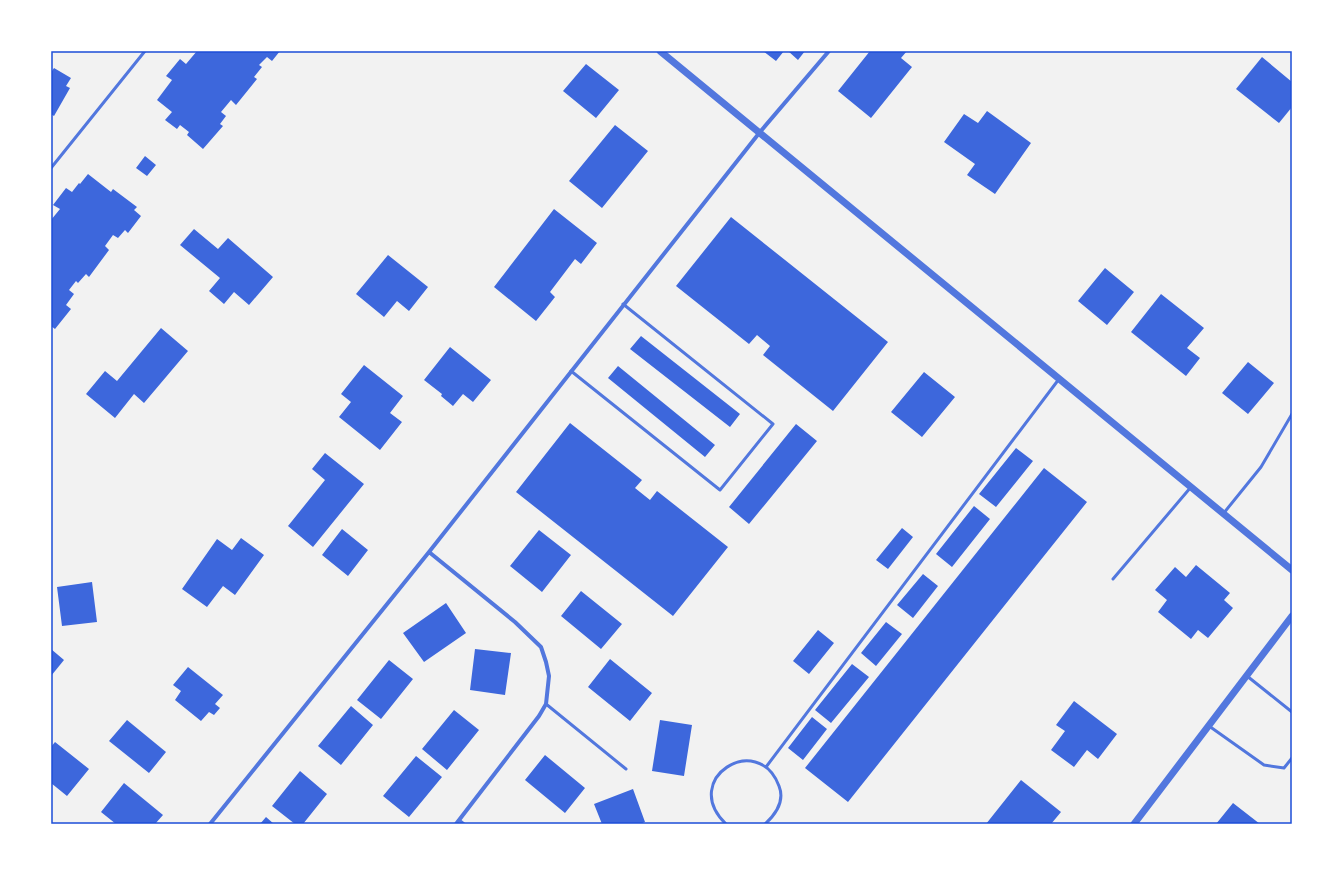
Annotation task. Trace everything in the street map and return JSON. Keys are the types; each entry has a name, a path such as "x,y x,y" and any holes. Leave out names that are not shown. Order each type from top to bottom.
{"street":[{"path":"660,51 1292,570"},
{"path":"210,824 429,552 760,132 829,51"},
{"path":"429,552 515,622 541,647 549,676 546,704 539,716 456,824"},
{"path":"1134,824 1292,616"}],"lane":[{"path":"51,168 145,51"},
{"path":"571,371 720,490 773,424 624,304"},
{"path":"766,767 1060,379"},
{"path":"1223,514 1261,467 1292,414"},
{"path":"1113,579 1191,487"},
{"path":"1247,676 1292,712"},
{"path":"546,704 626,769"},
{"path":"1209,726 1264,766 1284,768 1292,758"},
{"path":"726,824 716,814 711,801 712,787 717,775 728,766 741,761 754,761 766,767 776,777 780,790 780,804 774,816 765,824"},
{"path":"459,820 464,824"}],"building":[{"path":"197,51 280,51 272,61 267,57 259,65 262,67 254,77 257,79 236,105 231,100 221,112 226,116 220,124 223,126 203,149 187,135 189,132 180,125 177,129 165,120 172,112 157,100 172,80 166,76 180,59 186,64"},
{"path":"763,51 784,51 776,61"},
{"path":"788,51 805,51 798,60"},
{"path":"870,51 907,51 901,58 912,67 871,118 838,91"},
{"path":"1262,57 1292,82 1292,107 1279,123 1236,89"},
{"path":"586,64 619,90 596,118 563,91"},
{"path":"54,68 71,78 66,86 70,88 54,116 51,114 51,70 52,71"},
{"path":"987,111 1031,143 995,194 967,175 975,164 944,142 964,114 978,123"},
{"path":"615,125 648,151 602,208 569,181"},
{"path":"145,156 156,165 147,176 136,168"},
{"path":"88,174 111,192 113,189 137,207 134,210 141,216 128,233 125,230 118,238 113,235 105,246 109,250 89,277 86,274 78,283 76,281 69,290 74,294 66,305 71,309 55,329 51,326 51,220 60,209 53,205 66,188 72,192"},
{"path":"554,209 597,243 581,264 575,259 550,292 555,297 536,321 494,287"},
{"path":"731,217 888,342 833,411 763,355 770,346 757,335 749,344 676,286"},
{"path":"194,229 218,249 228,238 273,277 249,305 234,292 224,304 209,291 220,278 180,245"},
{"path":"388,255 428,287 409,311 397,301 384,317 356,294"},
{"path":"1105,268 1134,292 1107,325 1078,301"},
{"path":"1161,294 1204,328 1187,348 1200,358 1186,376 1131,332"},
{"path":"161,328 188,351 144,403 134,394 115,418 86,394 105,371 117,381"},
{"path":"641,336 740,414 730,427 630,349"},
{"path":"450,347 491,380 473,402 463,394 453,406 441,396 442,394 424,380"},
{"path":"1248,362 1274,383 1248,414 1222,393"},
{"path":"364,365 403,396 390,413 402,422 380,450 339,417 351,402 341,394"},
{"path":"618,366 715,445 705,457 608,378"},
{"path":"924,372 955,397 922,437 891,412"},
{"path":"570,423 642,480 635,488 650,500 657,491 728,547 673,616 516,492"},
{"path":"796,424 817,441 749,524 729,507"},
{"path":"1016,448 1033,461 996,507 979,494"},
{"path":"325,453 364,484 313,547 288,526 325,480 312,469"},
{"path":"1044,468 1087,502 848,802 805,768"},
{"path":"974,506 990,519 952,567 936,554"},
{"path":"902,528 913,537 888,569 876,560"},
{"path":"342,529 368,550 348,576 322,555"},
{"path":"539,530 571,555 542,592 510,566"},
{"path":"241,538 264,555 235,595 223,586 207,607 182,589 217,539 232,550"},
{"path":"1196,565 1230,593 1224,600 1233,608 1208,638 1198,630 1191,639 1158,612 1167,600 1155,590 1175,567 1186,577"},
{"path":"923,574 938,586 913,618 897,605"},
{"path":"92,582 97,622 62,626 57,587"},
{"path":"581,591 622,624 601,649 561,616"},
{"path":"446,603 466,633 424,662 403,633"},
{"path":"886,622 902,634 876,666 861,653"},
{"path":"818,630 834,643 809,674 793,661"},
{"path":"51,649 64,660 51,676"},
{"path":"475,649 511,653 505,695 470,690"},
{"path":"610,659 652,693 630,721 588,687"},
{"path":"389,660 413,679 381,719 357,700"},
{"path":"852,664 869,677 831,723 815,710"},
{"path":"188,667 223,695 215,704 220,708 214,715 209,712 201,721 175,700 181,691 173,685"},
{"path":"1074,701 1117,734 1098,759 1087,750 1074,767 1051,750 1065,731 1056,725"},
{"path":"351,706 373,725 341,765 318,746"},
{"path":"454,710 479,730 447,770 422,749"},
{"path":"812,717 827,729 803,760 788,748"},
{"path":"127,720 166,752 149,773 109,741"},
{"path":"660,720 692,725 684,776 652,771"},
{"path":"55,742 89,769 67,796 51,783 51,747"},
{"path":"545,755 585,788 565,813 525,780"},
{"path":"416,756 442,777 409,817 383,796"},
{"path":"300,771 327,794 303,824 295,824 272,806"},
{"path":"1021,780 1061,812 1051,824 986,824"},
{"path":"124,783 163,815 155,824 116,824 101,812"},
{"path":"633,789 645,822 640,824 602,824 594,804"},
{"path":"1233,803 1260,824 1216,824"},
{"path":"266,817 274,824 260,824"}]}
